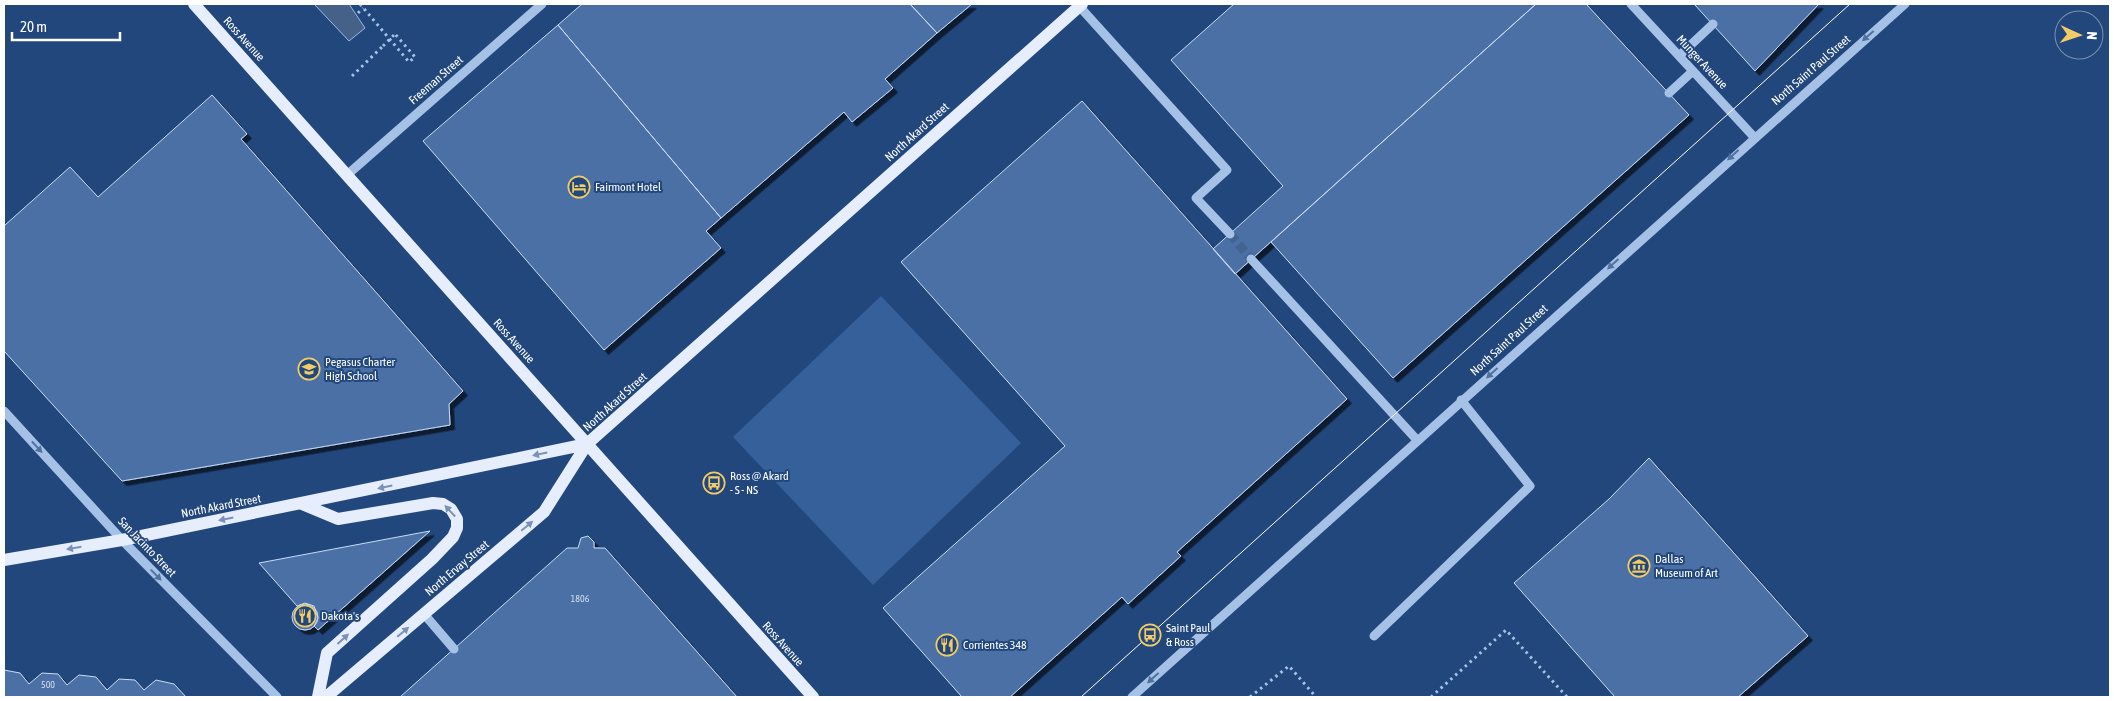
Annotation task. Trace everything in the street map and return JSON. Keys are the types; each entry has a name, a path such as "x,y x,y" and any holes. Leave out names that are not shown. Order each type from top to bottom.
{"main road":[{"name":"Ross Avenue","path":"194,4 813,697"},
{"name":"North Akard Street","path":"4,560 122,540 587,444 1080,5"},
{"name":"North Ervay Street","path":"326,697 544,512 587,444"},
{"path":"302,504 338,519 433,503 443,504 451,509 457,519 457,528 453,537 432,559 327,654 318,697"}],"street":[{"name":"Freeman Street","path":"348,175 542,4"},
{"name":"Munger Avenue","path":"1631,4 1754,137"},
{"name":"North Saint Paul Street","path":"1132,697 1754,137 1905,4"},
{"path":"1080,5 1227,170 1196,198 1230,234"},
{"path":"1680,56 1712,24"},
{"path":"1669,93 1694,71"},
{"path":"1251,259 1417,440"},
{"path":"1374,636 1530,486 1461,400"},
{"name":"San Jacinto Street","path":"4,411 122,540 277,697"},
{"path":"424,614 454,648"}],"path":[{"path":"352,76 383,46 395,34 415,57 408,62 363,8 360,4"},
{"path":"358,13 363,8"},
{"path":"1431,697 1506,630 1567,697"},
{"path":"1250,697 1290,666 1316,697"}],"shaded area":[{"path":"314,4 349,4 365,28 349,41"},
{"path":"881,296 1021,443 873,585 733,437"}],"building":[{"path":"582,4 910,4 937,33 885,79 893,88 852,122 844,112 721,218 558,25"},
{"path":"910,4 972,4 937,33"},
{"path":"1234,4 1536,4 1235,274 1213,249 1283,186 1171,60"},
{"path":"1536,4 1586,4 1689,115 1393,378 1271,242"},
{"path":"1694,4 1819,4 1755,71"},
{"name":"Fairmont Hotel","path":"558,25 721,218 706,231 721,248 604,350 423,141"},
{"path":"212,95 247,134 241,139 463,391 449,404 450,425 122,481 4,351 4,226 70,167 98,197"},
{"path":"1082,101 1347,399 1177,552 1181,556 1128,604 1122,597 1010,697 962,697 883,608 1065,446 901,262"},
{"name":"Dallas Museum of Art","path":"1649,458 1808,636 1738,697 1615,697 1514,583 1609,499"},
{"path":"430,531 318,630 314,626 318,618 314,606 305,603 297,606 259,563"},
{"path":"588,536 594,542 594,548 605,548 737,697 400,697 567,548 578,548 581,538"},
{"name":"Dakota's","path":"305,604 314,608 318,617 314,626 305,630 296,626 292,617 296,608"},
{"path":"4,670 20,673 29,684 42,673 58,674 67,685 79,675 96,677 107,690 119,679 135,680 144,690 156,680 174,684 186,697 4,697"}],"tunnel":[{"path":"1230,234 1251,259"}],"tram line":[{"path":"1081,697 1850,4"}],"place":[{"name":"Fairmont Hotel","path":"579,187"},
{"name":"Pegasus Charter High School","path":"309,369"},
{"name":"Ross @ Akard - S - NS","path":"714,483"},
{"name":"Dallas Museum of Art","path":"1639,566"},
{"name":"Dakota's","path":"305,616"},
{"name":"Saint Paul & Ross","path":"1150,635"},
{"name":"Corrientes 348","path":"947,645"}]}
